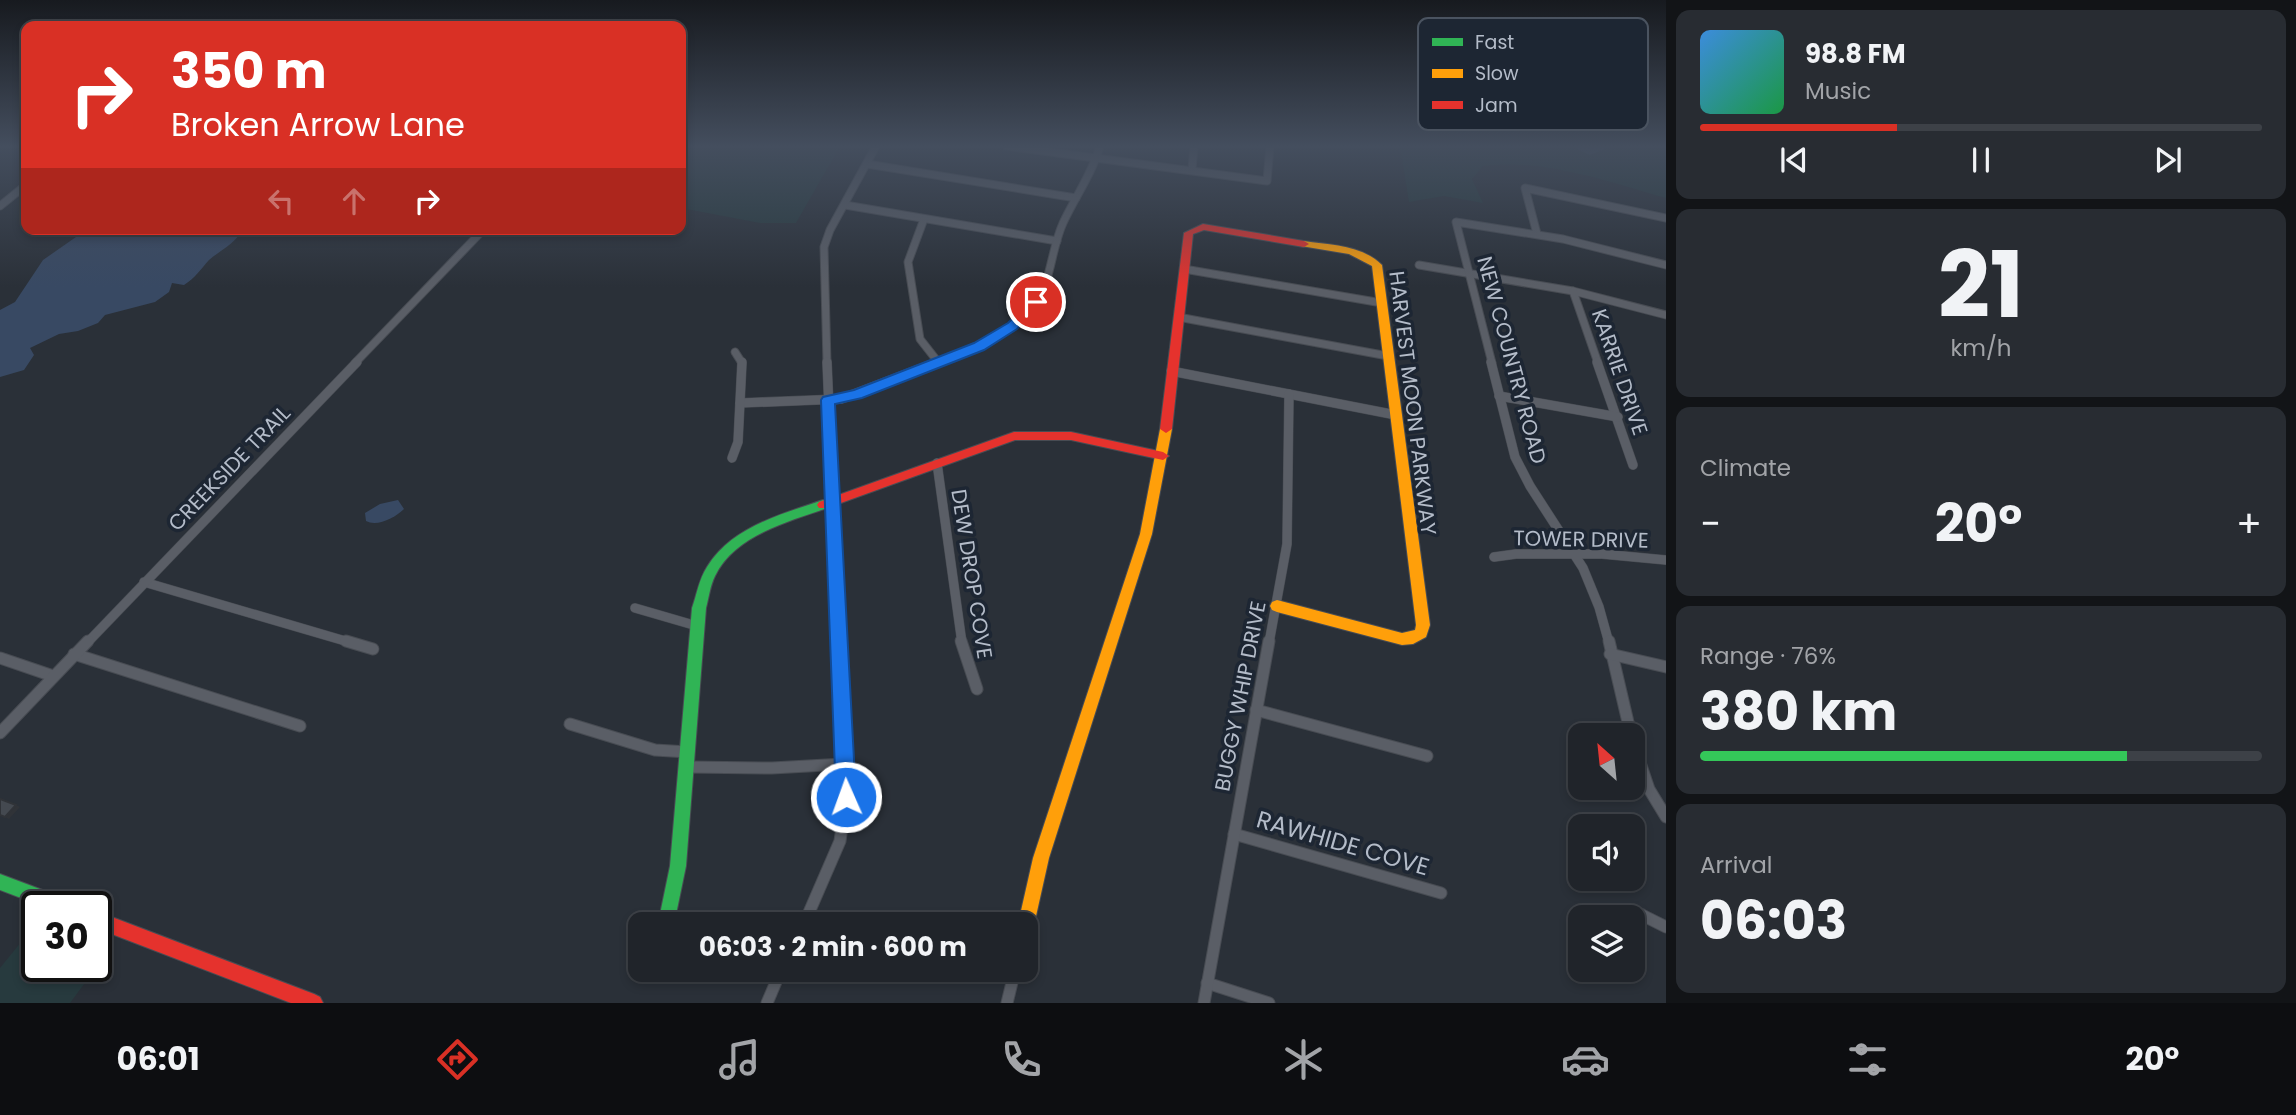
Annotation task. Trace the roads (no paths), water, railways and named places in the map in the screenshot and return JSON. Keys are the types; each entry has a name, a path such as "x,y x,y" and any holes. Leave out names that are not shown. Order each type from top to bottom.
{"street":[{"path":"0,206 17,193"},
{"path":"809,912 840,841 846,797 828,400 824,247 852,193"},
{"path":"1044,193 1076,198"},
{"path":"740,403 828,400 857,394 997,337 1026,314 1044,288 1062,225 1079,193"},
{"path":"1526,193 1537,234 1596,246 1666,265"},
{"path":"1550,193 1666,219"},
{"path":"845,205 1057,241"},
{"path":"924,219 908,262 920,339 938,362"},
{"name":"NEW COUNTRY ROAD","path":"1537,234 1456,222 1499,396 1521,472 1573,552 1597,603 1628,723"},
{"name":"HARVEST MOON PARKWAY","path":"1029,912 1041,858 1146,534 1163,456 1189,233 1203,228 1358,253 1368,256 1377,265 1423,625 1421,633 1413,638 1402,639 1277,606"},
{"name":"CREEKSIDE TRAIL","path":"0,733 478,235"},
{"path":"1419,265 1573,290 1666,316"},
{"path":"1184,269 1382,303"},
{"name":"KARRIE DRIVE","path":"1573,290 1633,466"},
{"path":"1178,317 1388,356"},
{"path":"732,458 738,442 742,361 735,352"},
{"path":"1171,371 1396,415"},
{"name":"BUGGY WHIP DRIVE","path":"1204,1003 1287,544 1289,394"},
{"path":"1499,396 1618,417"},
{"path":"668,912 678,866 697,626 703,588 711,570 737,541 759,528 1014,436 1036,433 1075,435 1163,456"},
{"name":"DEW DROP COVE","path":"937,463 961,640 976,689"},
{"name":"TOWER DRIVE","path":"1494,556 1511,553 1573,552 1626,554 1666,560"},
{"path":"144,582 373,649"},
{"path":"635,608 697,626"},
{"path":"74,654 300,726"},
{"path":"1610,654 1666,667"},
{"path":"0,658 53,676"},
{"path":"1256,710 1427,756"},
{"path":"570,724 655,750 688,752"},
{"path":"687,767 772,768 845,764"},
{"path":"1645,777 1666,817"},
{"name":"RAWHIDE COVE","path":"1234,834 1441,893"},
{"path":"0,882 24,891"},
{"path":"1645,917 1666,928"},
{"path":"112,925 314,1003"},
{"path":"767,1003 776,982"},
{"path":"1007,1003 1012,982"},
{"path":"1207,983 1269,1003"}],"water":[{"path":"239,235 184,285 172,283 169,292 155,302 105,315 98,323 78,331 59,334 30,348 34,355 24,370 0,377 0,310 15,302 43,260 76,237"},
{"path":"398,500 404,509 396,516 380,522 366,521 365,513 380,504"}]}
